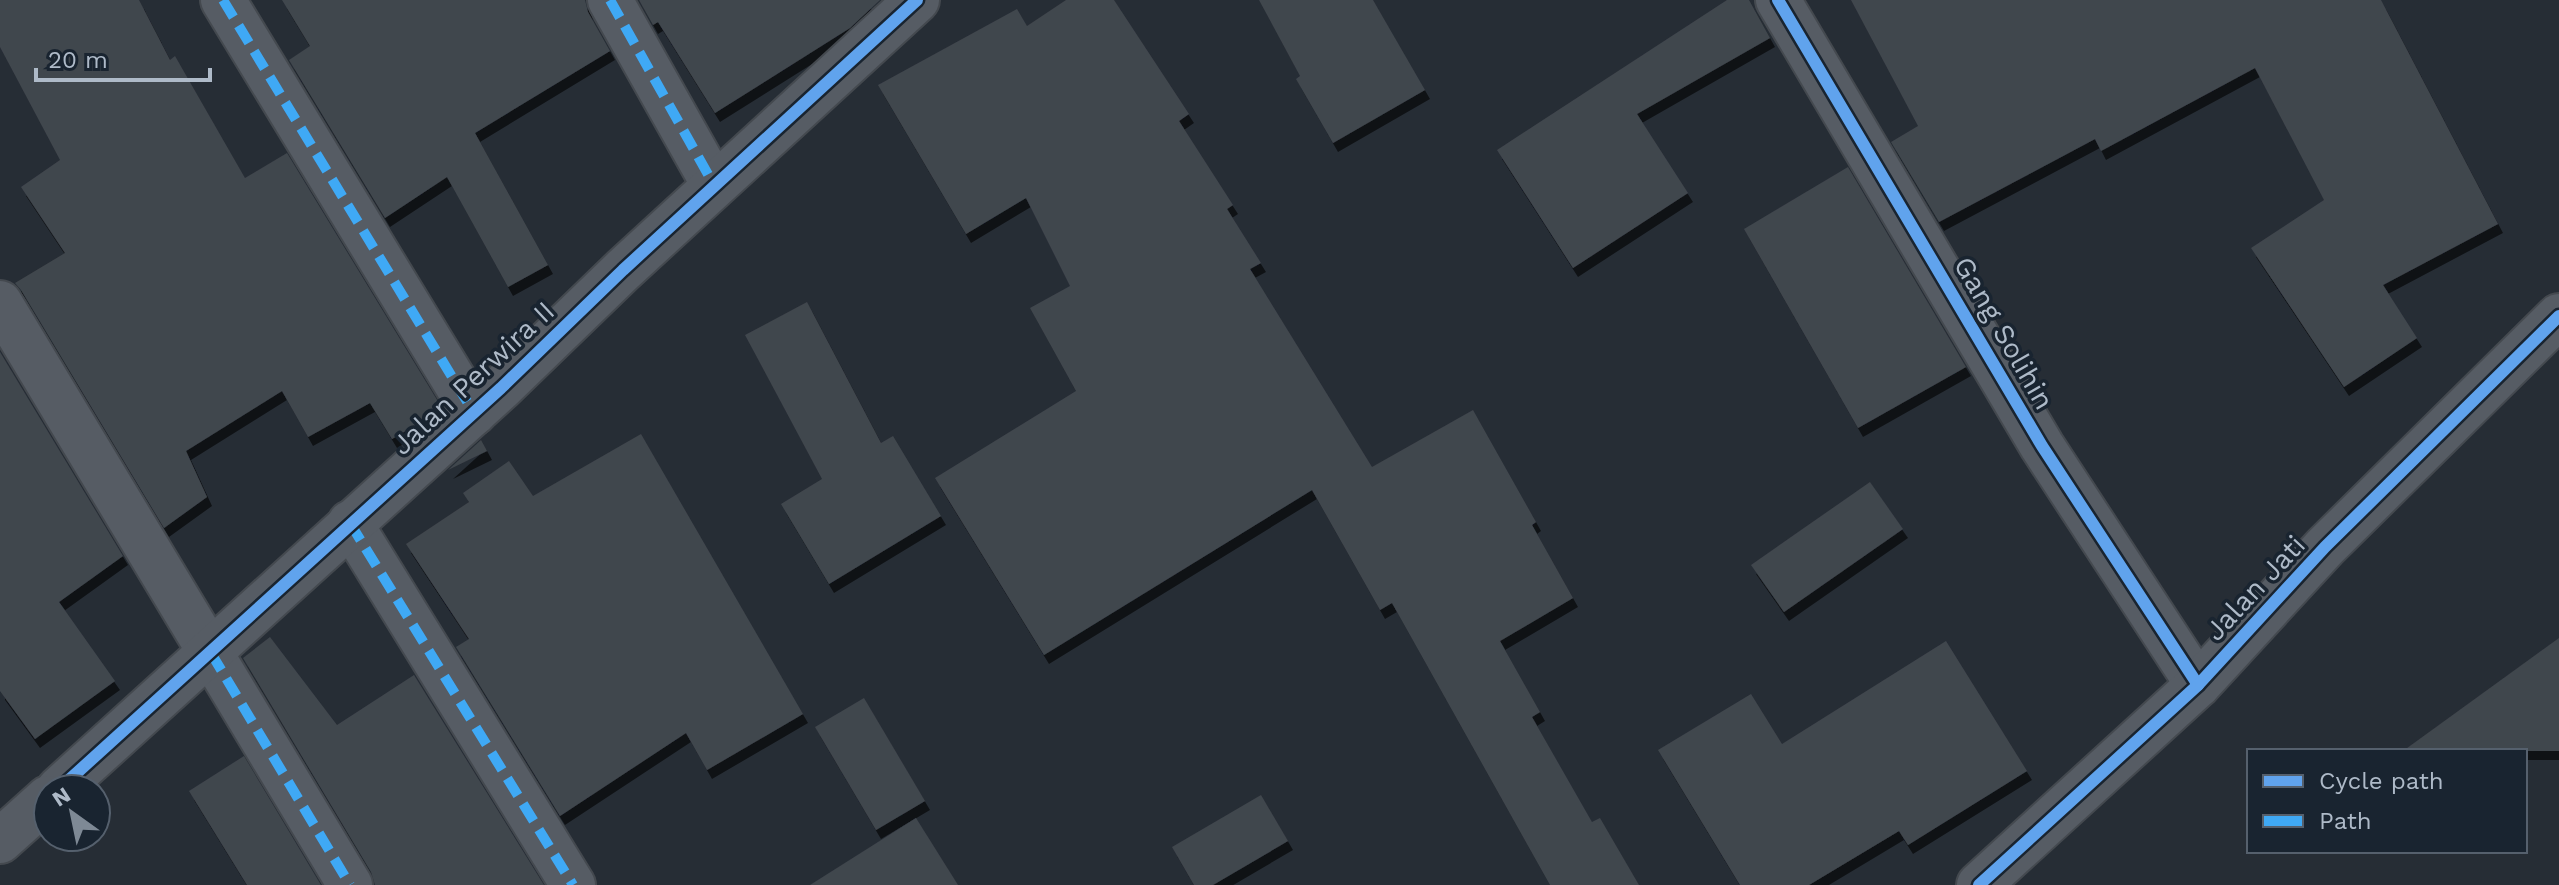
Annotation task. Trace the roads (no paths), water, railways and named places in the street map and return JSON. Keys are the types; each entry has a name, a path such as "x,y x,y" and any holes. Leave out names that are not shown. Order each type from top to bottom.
{"street":[{"path":"223,0 474,413"},
{"path":"610,0 714,185"},
{"name":"Jalan Perwira II","path":"77,773 474,413 714,185 917,0"},
{"name":"Gang Solihin","path":"1778,0 2042,446 2198,685"},
{"path":"0,303 350,885"},
{"name":"Jalan Jati","path":"1979,885 2198,685 2325,547 2559,316"},
{"path":"350,523 573,885"},
{"path":"0,841 32,812"}]}
